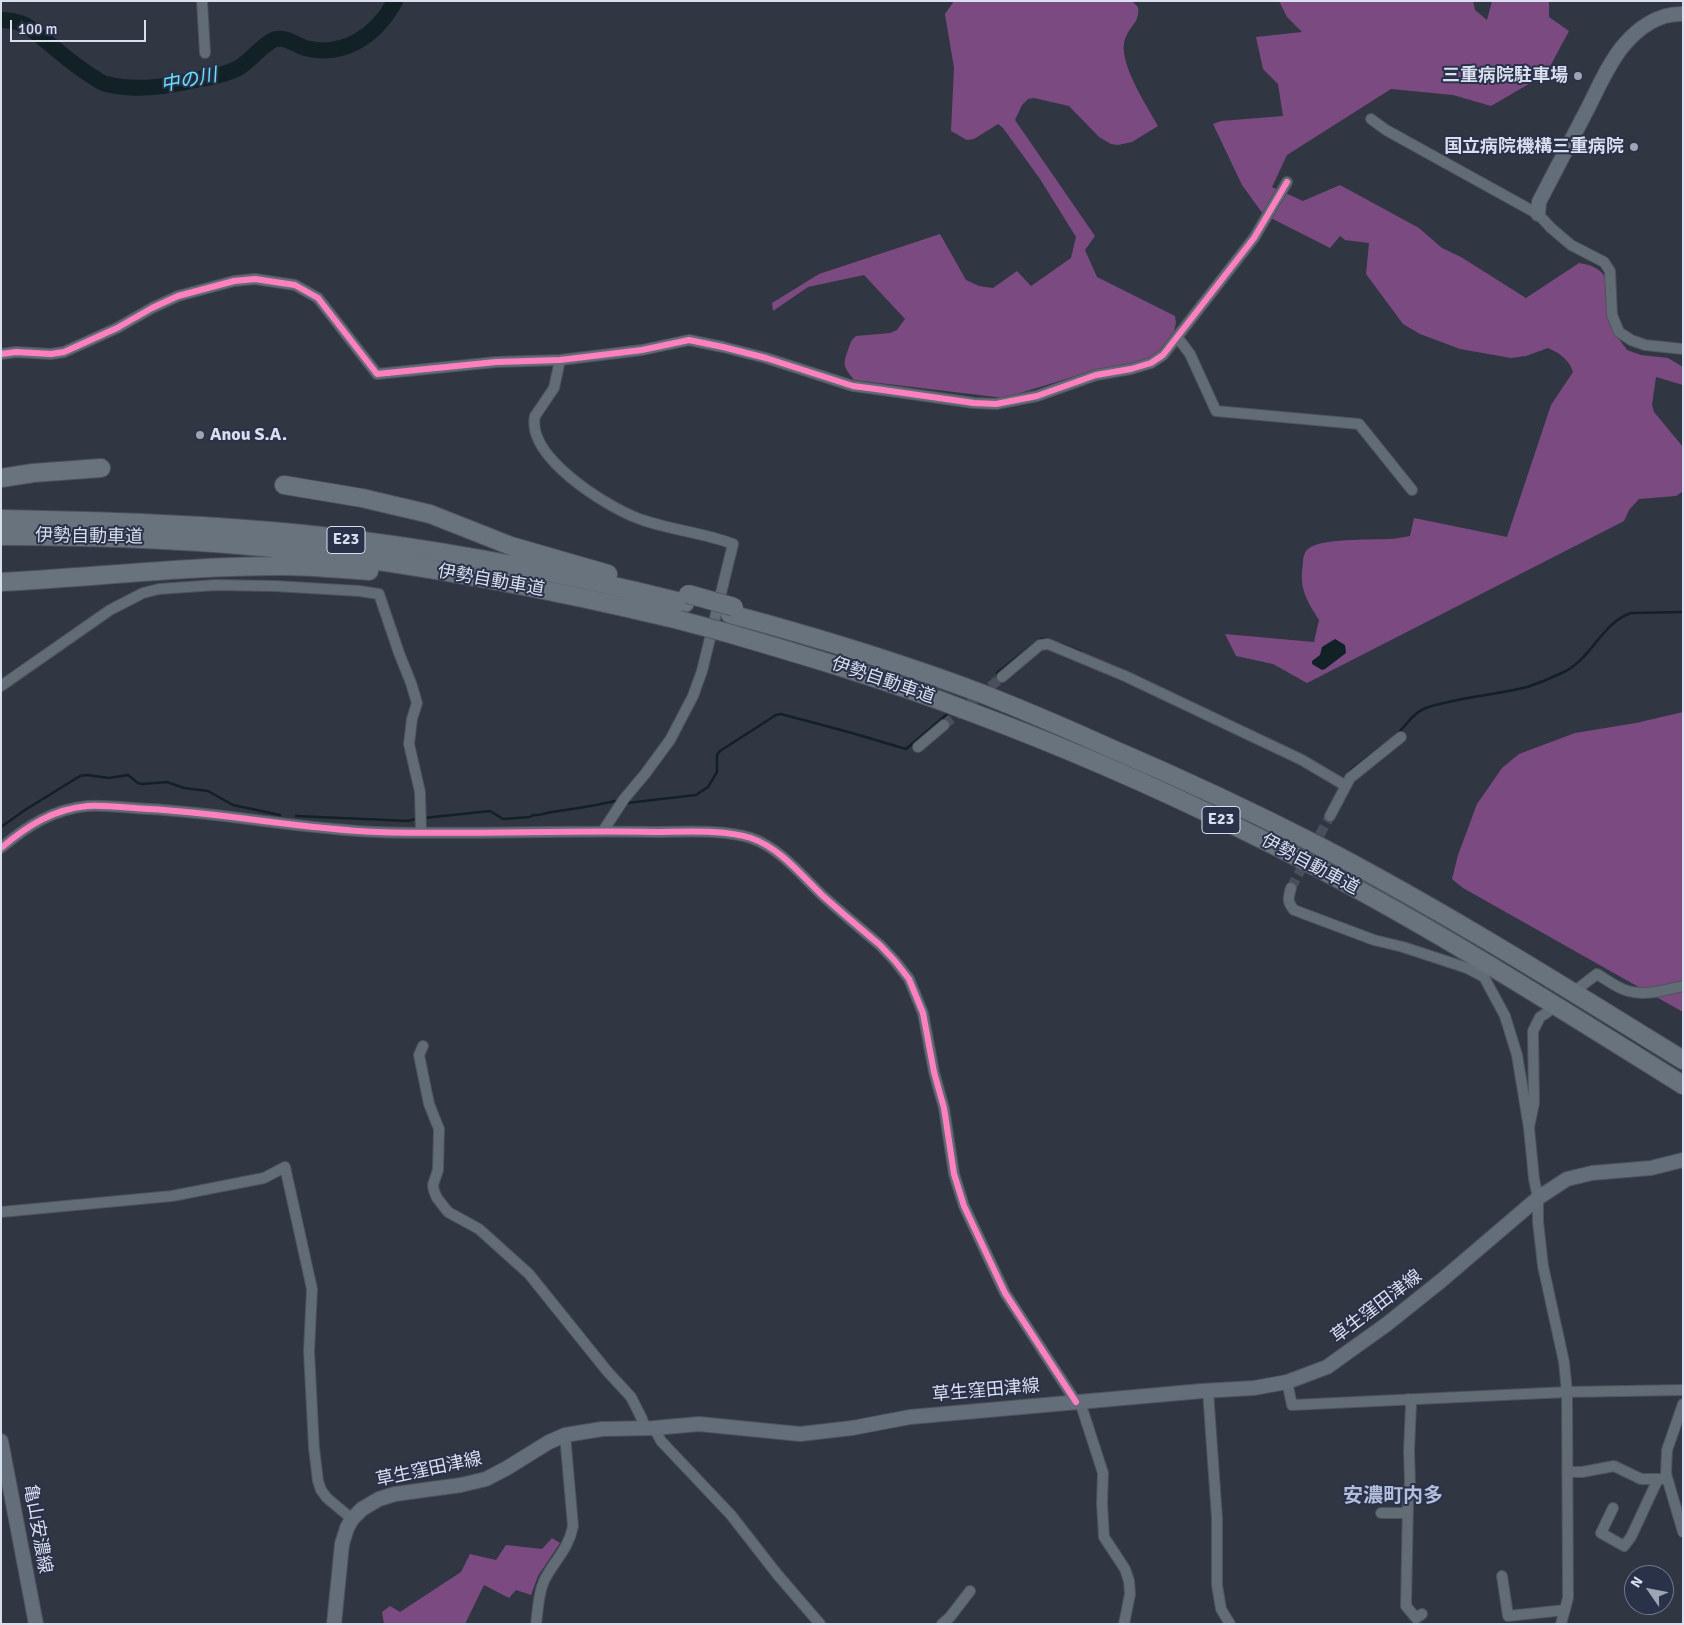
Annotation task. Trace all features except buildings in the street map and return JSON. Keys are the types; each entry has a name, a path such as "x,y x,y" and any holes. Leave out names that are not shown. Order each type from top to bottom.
{"highway":[{"path":"1,478 33,473 101,468"},
{"path":"284,485 362,498 430,514 511,546 633,581 687,599"},
{"name":"伊勢自動車道","path":"1,519 142,522 230,528 341,539 477,558 687,599 732,610 984,694 1181,778 1318,846 1397,890 1585,1000 1683,1060"},
{"name":"伊勢自動車道","path":"1,536 140,538 302,551 385,562 504,582 605,602 724,632 817,659 968,710 1076,754 1244,830 1365,894 1450,942 1683,1085"},
{"path":"1,582 138,572 284,566 356,570 488,583 504,582"}],"main road":[{"path":"1538,214 1539,202 1605,75 1623,46 1639,31 1655,20 1670,15 1683,14"},
{"name":"草生窪田津線","path":"334,1624 342,1544 352,1519 367,1505 387,1496 486,1479 565,1434 602,1429 699,1424 800,1434 852,1428 910,1416 1254,1388 1287,1382 1327,1367 1387,1324 1538,1198 1567,1179 1592,1173 1651,1168 1683,1160"},
{"name":"亀山安濃線","path":"1,1441 36,1624"}],"street":[{"path":"202,1 205,53"},
{"path":"1371,119 1386,130 1538,214 1550,228 1571,245 1604,262 1610,271 1612,315 1619,332 1631,340 1645,345 1683,349"},
{"path":"1,354 16,352 51,354 64,352 117,328 178,296 234,281 255,280 295,285 318,298 377,374 496,362 560,360 642,350 689,340 766,358 853,386 974,403 996,404 1037,396 1096,375 1131,370 1151,364 1164,355 1255,237 1287,182"},
{"path":"1178,338 1190,354 1216,411 1359,424 1412,490"},
{"path":"560,360 554,388 534,420 538,440 551,458 586,490 635,517 733,544 702,671 693,696 670,740 624,799 603,831"},
{"path":"1,686 110,610 143,593 159,589 216,585 275,586 379,594 417,703 412,719 409,744 420,792 421,828"},
{"path":"1002,677 1040,645 1048,644 1125,676 1302,760 1346,786"},
{"path":"918,746 944,725"},
{"path":"1330,816 1355,772 1401,738"},
{"path":"1,848 40,819 59,812 88,806 173,810 356,830 421,828 718,833 755,839 781,856 895,961 909,979 923,1013 934,1072 944,1108 954,1174 964,1206 1005,1292 1078,1402 1103,1473 1104,1537 1125,1569 1129,1581 1130,1594 1124,1624"},
{"path":"1291,888 1288,898 1294,910 1374,940 1403,947 1467,968 1484,977 1505,1016 1512,1035 1529,1128 1538,1198 1538,1222 1543,1266 1564,1362 1567,1392 1568,1598 1561,1624"},
{"path":"1580,986 1597,974 1627,991 1634,992 1659,991 1683,986"},
{"path":"1529,1128 1534,1103 1533,1031 1540,1017 1548,1012"},
{"path":"423,1046 419,1055 429,1104 439,1129 438,1170 433,1188 437,1198 448,1212 479,1229 529,1274 607,1371 631,1397 642,1419 649,1428 731,1515 777,1574 820,1624"},
{"path":"1,1212 172,1196 264,1178 285,1167 312,1289 309,1351 314,1448 318,1481 320,1490 327,1498 352,1519"},
{"path":"1287,1382 1292,1405 1567,1392 1683,1390"},
{"path":"1208,1391 1217,1518 1218,1598 1223,1613 1230,1624"},
{"path":"1408,1399 1411,1405 1406,1606 1416,1618 1422,1614"},
{"path":"1613,1508 1600,1533 1624,1546 1631,1537 1666,1474 1667,1450 1683,1404"},
{"path":"536,1624 543,1583 565,1550 571,1537 573,1518 565,1434"},
{"path":"1568,1472 1582,1472 1614,1466 1641,1479 1663,1479"},
{"path":"1663,1479 1683,1532"},
{"path":"1381,1513 1408,1513"},
{"path":"1502,1576 1508,1616 1565,1610"},
{"path":"942,1624 950,1617 970,1591"},
{"path":"1219,1624 1223,1613"}],"shaded area":[{"path":"954,1 1132,1 1138,7 1138,17 1125,39 1125,59 1134,83 1158,126 1132,142 1118,145 1111,144 1099,137 1069,106 1034,98 1028,99 1022,105 1015,120 1095,236 1085,250 1097,277 1175,316 1176,323 1173,336 1159,354 1133,365 1092,371 1004,398 854,380 845,366 846,355 853,339 856,336 890,333 897,330 905,319 864,275 808,287 773,311 772,303 819,274 940,234 966,280 979,286 993,288 1017,271 1031,286 1071,258 1076,237 1040,179 1003,128 998,124 974,139 967,140 951,131 954,68 945,14"},
{"path":"1279,1 1473,1 1475,10 1487,20 1492,1 1549,1 1549,17 1569,31 1546,74 1491,106 1453,95 1391,89 1287,155 1272,187 1303,201 1340,185 1419,228 1442,248 1461,257 1526,298 1579,263 1595,268 1606,279 1611,328 1627,350 1641,355 1668,358 1683,367 1683,385 1656,377 1652,405 1654,412 1683,447 1682,492 1676,496 1639,499 1629,510 1624,521 1307,683 1273,664 1236,656 1225,634 1314,642 1319,620 1307,600 1303,587 1302,572 1304,555 1314,545 1334,541 1391,539 1410,536 1414,518 1507,537 1551,405 1573,372 1569,363 1563,357 1548,348 1526,356 1511,358 1460,349 1420,334 1403,324 1366,274 1369,243 1345,240 1340,236 1330,248 1263,214 1242,185 1213,124 1221,121 1283,116 1278,84 1263,69 1256,37 1302,32 1287,17"},
{"path":"1335,639 1345,645 1346,653 1322,670 1312,664 1312,661 1320,655 1322,647"},
{"path":"1683,712 1683,1012 1463,888 1452,879 1458,855 1477,804 1502,768 1519,754 1575,733 1636,723"},
{"path":"552,1538 560,1543 538,1576 531,1595 516,1590 509,1598 484,1585 465,1624 384,1624 382,1612 390,1606 400,1612 461,1572 470,1554 496,1560 506,1545 542,1549"}],"waterway":[{"name":"中の川","path":"1,20 24,24 72,63 102,83 142,88 177,84 226,73 240,67 267,44 276,39 284,39 305,48 319,50 333,50 346,46 358,41 379,24 395,1"},
{"path":"1397,734 1418,712 1427,708 1527,687 1566,671 1575,665 1613,624 1631,613 1683,612"},
{"path":"997,673 1035,643 1041,639 1048,639"},
{"path":"1061,644 1081,652"},
{"path":"627,803 696,795 708,787 717,772 717,755 720,751 776,715 781,714 906,749 951,711"},
{"path":"1222,717 1251,731"},
{"path":"1347,775 1381,747"},
{"path":"1,827 80,776 87,775 109,778 128,775 142,784 167,782 184,788 208,791 233,805 280,815"},
{"path":"424,818 490,811 503,819 530,817 615,801"},
{"path":"296,816 408,821 419,818"}],"tunnel":[{"path":"944,725 1002,677"},
{"path":"1291,888 1330,816"}],"cycle path":[{"path":"1,354 16,352 51,354 64,352 117,328 178,296 234,281 255,279 295,285 318,298 377,374 496,362 560,360 642,350 689,340 766,358 853,386 974,403 996,404 1037,396 1096,375 1131,369 1151,363 1163,355 1254,238 1287,182"},
{"path":"1,848 41,820 63,811 88,806 177,811 320,828 377,832 702,832 740,835 762,843 781,855 823,896 880,945 909,979 923,1013 934,1072 944,1108 954,1174 964,1206 1005,1293 1076,1402"}],"place":[{"name":"三重病院駐車場","path":"1578,76"},
{"name":"国立病院機構三重病院","path":"1634,147"},
{"name":"Anou S.A.","path":"200,435"}],"district":[{"name":"安濃町内多","path":"1393,1497"}]}
